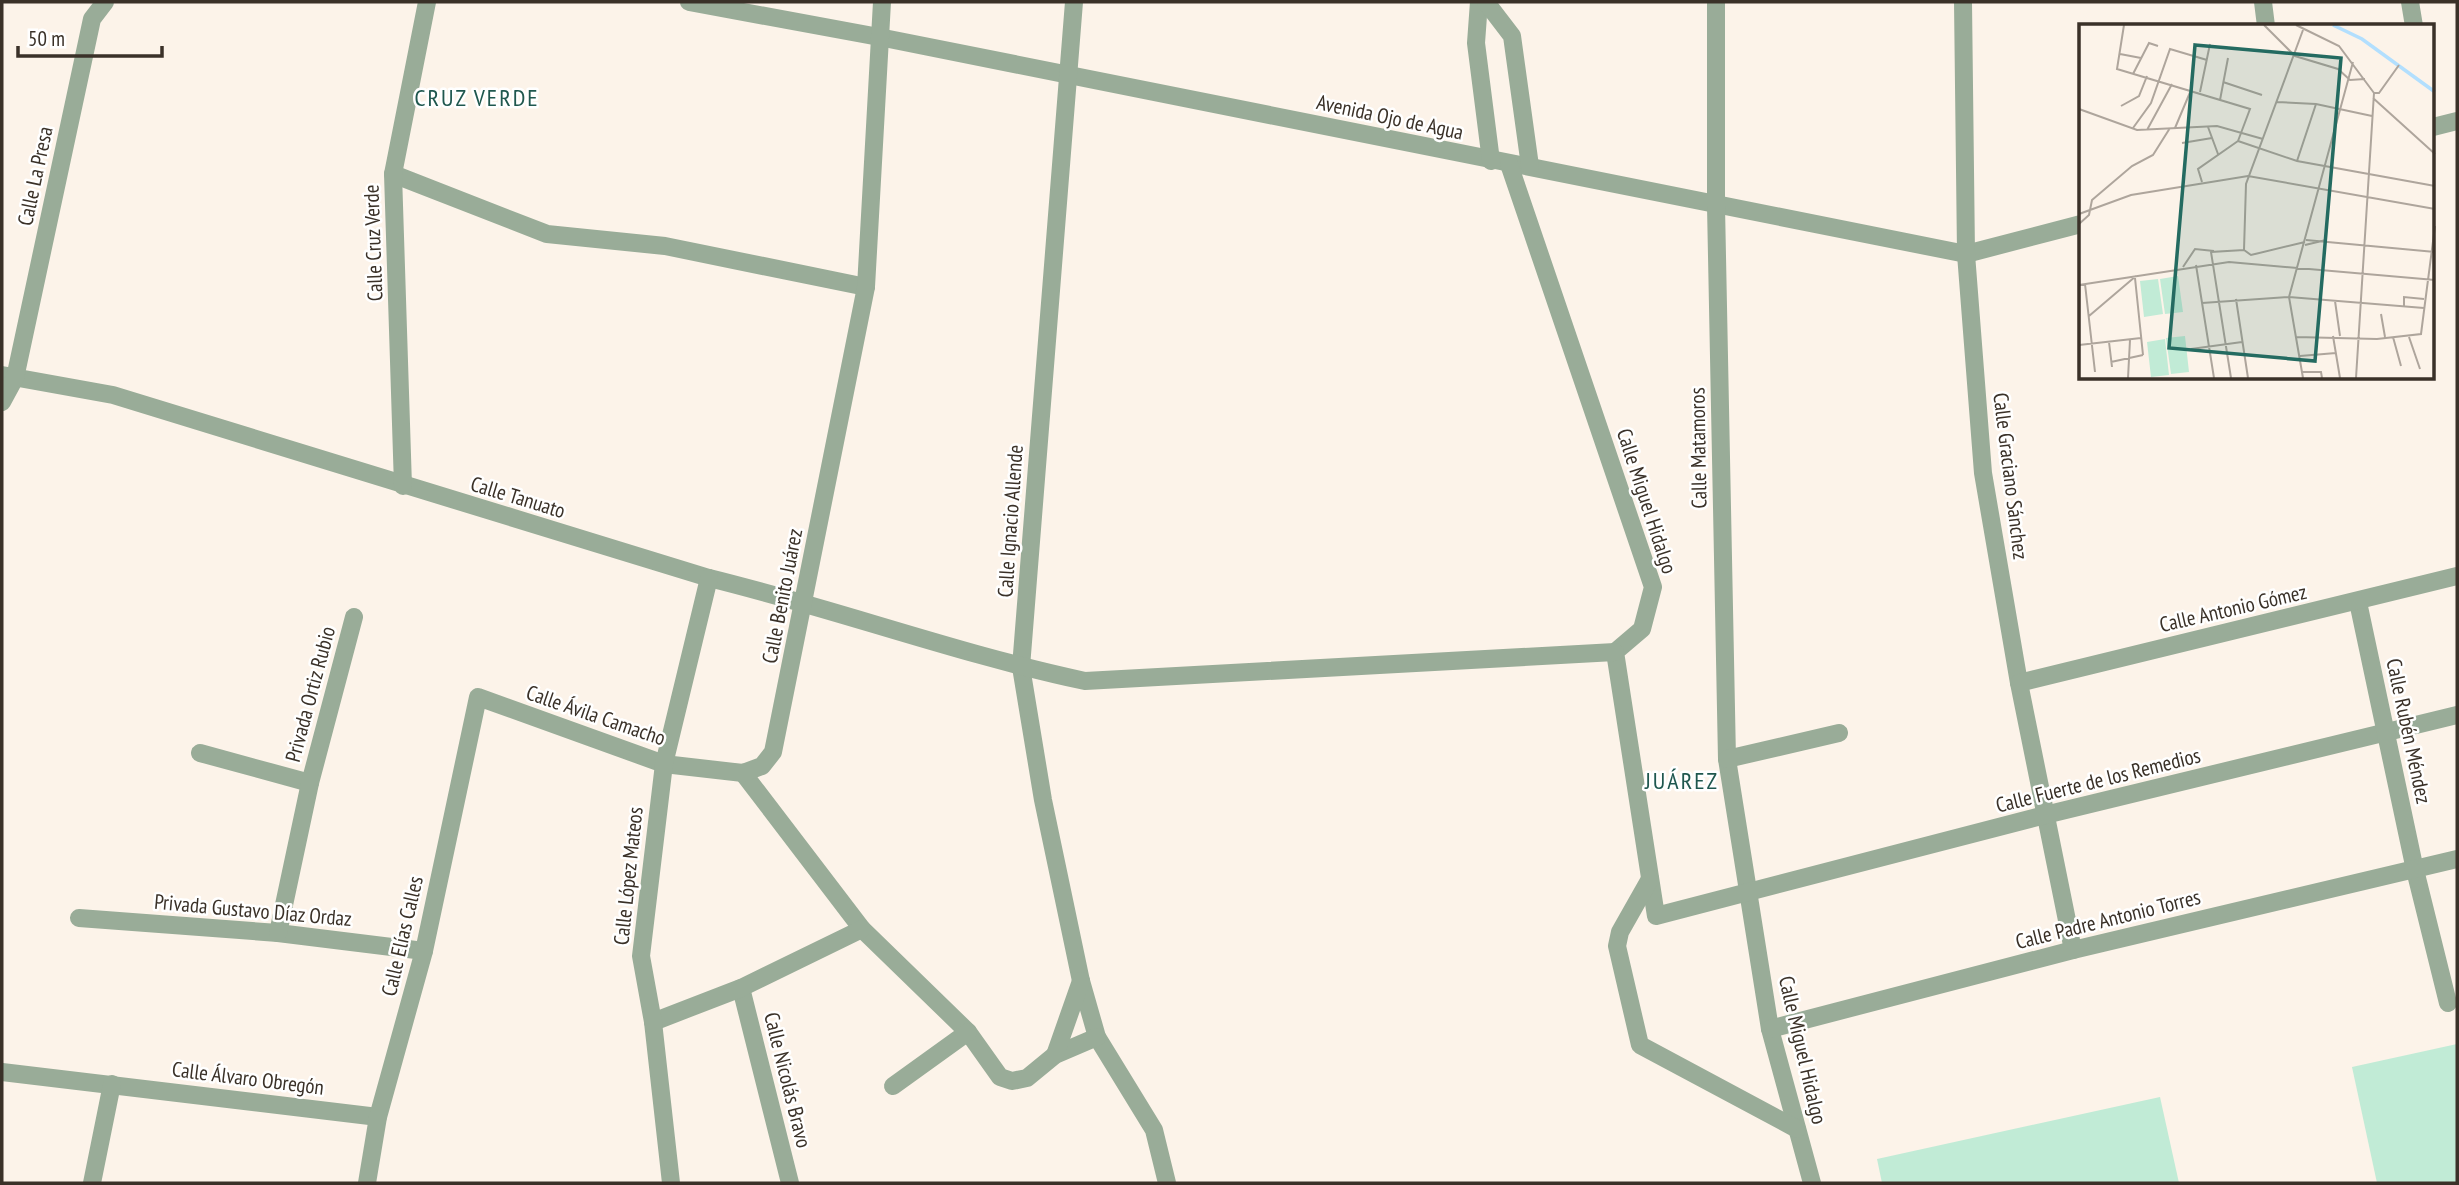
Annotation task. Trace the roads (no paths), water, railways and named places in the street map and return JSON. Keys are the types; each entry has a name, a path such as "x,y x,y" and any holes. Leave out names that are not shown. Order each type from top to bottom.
{"street":[{"name":"Calle La Presa","path":"2,402 92,19 105,2"},
{"name":"Calle Cruz Verde","path":"403,486 393,174 427,2"},
{"name":"Avenida Ojo de Agua","path":"689,2 879,37 1966,254 2079,225"},
{"name":"Calle Benito Juárez","path":"743,773 762,766 774,752 866,288 882,2"},
{"name":"Calle Ignacio Allende","path":"1074,2 1021,667 1043,800 1081,981 1097,1037 1154,1130 1167,1183"},
{"path":"1479,2 1476,43 1491,161"},
{"path":"1486,2 1512,36 1530,166"},
{"name":"Calle Matamoros","path":"1716,2 1716,206 1727,759 1749,891"},
{"name":"Calle Graciano Sánchez","path":"1963,2 1966,254 1983,473 2020,683 2073,950"},
{"path":"2263,2 2266,24"},
{"path":"2410,2 2414,24"},
{"path":"2434,127 2457,121"},
{"name":"Calle Miguel Hidalgo","path":"1509,164 1653,587 1642,629 1615,652"},
{"path":"393,174 547,234 665,246 866,288"},
{"name":"Calle Tanuato","path":"9,376 113,394 403,486 709,578 805,602 1021,667 1086,681 1615,652"},
{"name":"Calle Antonio Gómez","path":"2020,683 2457,576"},
{"name":"Calle López Mateos","path":"671,1183 653,1022 641,956 664,764 709,578"},
{"name":"Calle Rubén Méndez","path":"2358,602 2415,870 2448,1003"},
{"name":"Privada Ortiz Rubio","path":"278,933 310,783 354,617"},
{"path":"1615,652 1656,916 1749,891"},
{"name":"Calle Ávila Camacho","path":"478,697 664,764 743,773"},
{"name":"Calle Elías Calles","path":"367,1183 378,1117 424,951 478,697"},
{"name":"Calle Fuerte de los Remedios","path":"1749,891 2045,815 2457,715"},
{"path":"1727,759 1839,733"},
{"name":"Privada Ortiz Rubio","path":"200,753 310,783"},
{"path":"743,773 862,929 968,1032 1000,1077 1012,1081 1027,1078 1055,1055 1097,1037"},
{"name":"Calle Padre Antonio Torres","path":"1770,1029 2073,950 2457,859"},
{"path":"1650,879 1620,932 1617,946 1640,1045 1797,1129"},
{"name":"Calle Miguel Hidalgo","path":"1749,891 1770,1029 1812,1183"},
{"name":"Privada Gustavo Díaz Ordaz","path":"79,918 278,933 424,951"},
{"path":"653,1022 741,988 862,929"},
{"path":"1055,1055 1081,981"},
{"name":"Calle Nicolás Bravo","path":"741,988 790,1183"},
{"path":"893,1086 968,1032"},
{"name":"Calle Álvaro Obregón","path":"2,1072 378,1117"},
{"path":"92,1183 112,1084"}],"district":[{"name":"CRUZ VERDE","path":"477,97"},
{"name":"JUÁREZ","path":"1682,780"}]}
